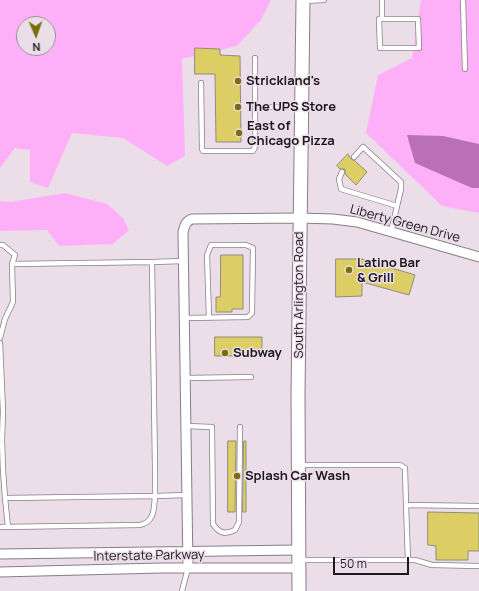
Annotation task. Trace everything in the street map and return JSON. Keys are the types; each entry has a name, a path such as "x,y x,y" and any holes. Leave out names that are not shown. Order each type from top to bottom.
{"main road":[{"name":"South Arlington Road","path":"298,591 303,0"}],"street":[{"name":"Liberty Green Drive","path":"184,261 183,232 188,220 192,219 300,218 333,219 357,222 479,257"},
{"path":"184,261 188,568"},
{"name":"Interstate Parkway","path":"0,554 188,552 298,559"},
{"name":"Interstate Parkway","path":"0,572 188,568 298,559"}],"lane":[{"path":"303,0 324,0"},
{"path":"382,0 382,19 379,20 380,48 419,48 418,19 382,19"},
{"path":"463,0 465,69"},
{"path":"202,83 203,151 253,151 255,147 256,58"},
{"path":"255,107 301,107"},
{"path":"354,157 363,147 401,182 391,232"},
{"path":"342,172 339,179 341,189 397,206"},
{"path":"0,245 3,245 15,255 12,264 14,302 5,319 0,338"},
{"path":"185,318 208,318 248,317 252,313 253,248 246,245 211,245 207,255 208,318"},
{"path":"12,264 184,261"},
{"path":"0,527 139,525 146,524 151,519 155,496 152,262"},
{"path":"0,343 3,396 2,440 8,527"},
{"path":"186,378 251,377"},
{"path":"186,426 212,427 213,524 218,531 227,534 235,530 239,522 240,427"},
{"path":"298,465 400,465 405,468 408,560"},
{"path":"5,498 187,496"},
{"path":"406,505 479,506"},
{"path":"298,559 415,560 432,565 479,566"},
{"path":"182,591 188,568"}],"shaded area":[{"path":"0,0 271,0 261,20 237,46 182,59 185,156 167,166 123,138 72,133 48,188 30,182 30,150 15,148 0,168"},
{"path":"421,0 479,0 479,213 442,206 366,133 378,75 412,58"},
{"path":"407,135 443,136 479,144 479,188 472,188 415,163"},
{"path":"65,193 107,204 123,218 129,230 113,244 59,246 47,230 0,231 0,201 11,202"}],"building":[{"path":"195,48 220,49 220,55 240,56 241,142 216,142 215,74 195,74"},
{"path":"348,154 351,159 367,172 356,185 345,174 345,169 340,169 337,166"},
{"path":"221,255 243,255 243,309 232,309 232,312 216,312 216,297 220,297"},
{"path":"336,259 362,259 415,275 409,295 362,282 362,296 336,297"},
{"path":"215,337 262,337 262,356 215,356"},
{"path":"228,441 236,441 235,512 228,512"},
{"path":"244,441 246,441 246,512 243,512"},
{"path":"428,512 479,513 479,551 468,551 468,560 436,560 436,546 428,545"}],"place":[{"name":"Strickland's","path":"238,81"},
{"name":"The UPS Store","path":"238,107"},
{"name":"East of Chicago Pizza","path":"239,133"},
{"name":"Latino Bar & Grill","path":"349,270"},
{"name":"Subway","path":"225,353"},
{"name":"Splash Car Wash","path":"237,476"}]}
